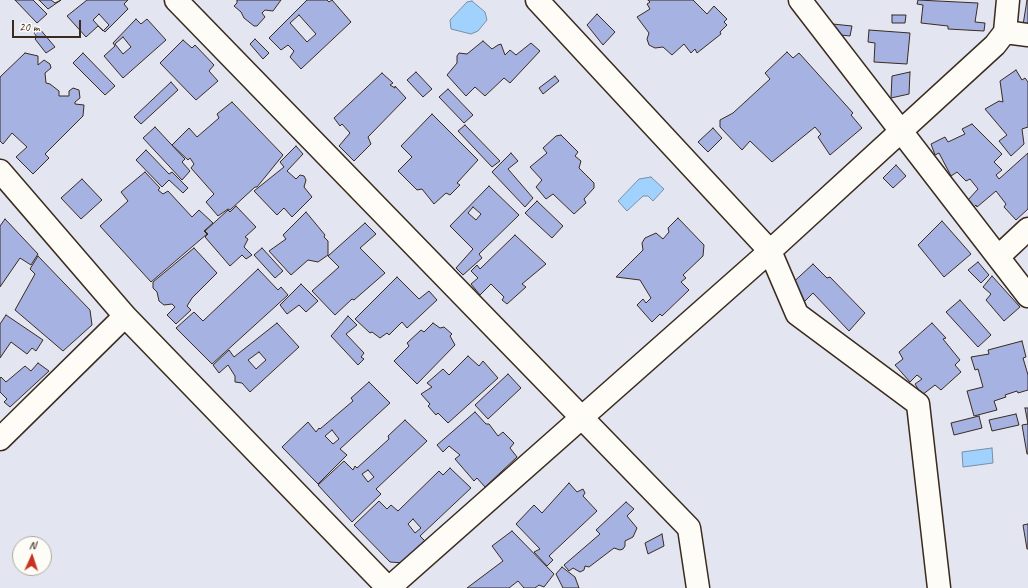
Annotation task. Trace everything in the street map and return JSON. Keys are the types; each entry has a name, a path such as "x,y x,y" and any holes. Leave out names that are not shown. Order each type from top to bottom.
{"street":[{"path":"176,0 690,528 698,588"},
{"path":"537,0 770,251 797,314 918,404 939,588"},
{"path":"800,0 1028,296"},
{"path":"0,171 125,316 389,588 770,251 900,130 995,45 1005,32 1008,0"},
{"path":"1005,32 1028,35"},
{"path":"998,257 1028,229"},
{"path":"0,438 125,316"}],"water":[{"path":"472,1 485,12 487,20 478,31 471,34 451,29 450,20 467,2"},
{"path":"651,177 664,189 653,201 648,196 643,196 627,211 618,201 639,179"},
{"path":"992,448 993,463 963,467 962,452"}],"building":[{"path":"15,0 33,0 47,14 37,23"},
{"path":"39,0 51,0 55,3 61,0 48,9"},
{"path":"87,0 128,0 124,4 128,9 105,32 103,31 109,25 99,14 93,20 100,28 98,26 86,37 67,16"},
{"path":"237,0 281,0 273,11 265,10 262,13 265,17 257,26 254,26 244,18 241,12 234,6 237,3"},
{"path":"307,0 327,0 329,2 332,0 351,22 301,69 290,57 294,51 288,45 281,50 269,38","holes":["299,15 316,34 307,42 290,23"]},
{"path":"648,0 693,0 707,14 714,6 727,19 724,22 727,25 720,32 721,34 697,53 695,49 691,53 684,44 672,55 663,47 655,48 649,45 647,39 649,33 637,17 650,9 647,4 650,2"},
{"path":"918,0 978,3 975,22 985,23 984,31 948,29 948,26 921,23 923,5 917,4"},
{"path":"1027,0 1028,25 1023,25"},
{"path":"597,14 615,32 603,45 587,25"},
{"path":"892,15 906,15 905,23 892,23"},
{"path":"136,19 141,24 147,19 166,40 123,78 104,56 115,46 113,43","holes":["123,37 131,47 123,54 115,44"]},
{"path":"823,23 852,26 850,36 831,34"},
{"path":"39,28 55,47 46,53 35,39 37,37 34,33"},
{"path":"869,30 910,33 907,64 874,62 875,43 868,42"},
{"path":"255,39 269,53 263,59 250,44"},
{"path":"183,40 192,48 195,45 214,65 209,71 218,81 196,100 160,63"},
{"path":"483,41 492,49 501,44 505,55 510,50 516,55 531,43 540,51 510,83 504,78 485,96 475,87 466,96 447,75 457,63 457,56 459,53 467,54"},
{"path":"787,52 793,58 799,53 853,113 851,115 862,128 830,155 818,137 821,134 815,127 772,162 750,141 742,150 720,127 720,120 733,113 770,79 765,73"},
{"path":"25,53 38,56 38,65 44,60 50,64 51,68 45,73 46,83 50,84 59,91 59,96 69,96 69,91 73,88 79,90 80,98 75,102 75,104 84,105 83,116 45,154 49,158 33,174 16,157 27,147 12,133 3,144 0,141 0,77"},
{"path":"83,53 115,86 105,95 73,63"},
{"path":"1016,70 1022,80 1025,78 1028,82 1028,127 1022,129 1024,144 1011,156 999,141 1007,135 985,109 999,101 1003,102 1000,81"},
{"path":"416,72 432,89 423,97 407,80"},
{"path":"910,72 909,94 891,98 892,76"},
{"path":"382,73 393,83 390,85 395,88 395,86 406,98 368,137 371,144 354,161 339,146 350,133 342,124 340,126 334,118"},
{"path":"555,76 559,81 543,94 539,88"},
{"path":"171,82 178,90 141,124 134,117"},
{"path":"448,89 473,115 464,123 439,97"},
{"path":"232,102 283,155 257,187 255,187 230,210 228,209 218,216 206,202 214,194 191,168 194,164 190,158 188,160 172,145 189,128 197,137 219,118 217,114"},
{"path":"432,114 478,160 457,183 460,185 450,195 446,193 434,204 422,189 417,190 398,171 412,157 401,146"},
{"path":"972,124 1002,154 994,162 1002,170 996,175 999,179 1028,153 1028,209 1016,220 1004,207 1006,204 996,191 977,207 976,205 974,207 968,200 978,189 970,179 966,181 957,172 951,176 939,153 935,155 931,144 945,137 948,142 965,134 962,129"},
{"path":"465,125 500,161 492,167 458,131"},
{"path":"155,127 185,159 182,162 190,171 182,180 143,138"},
{"path":"713,128 722,138 708,152 698,142"},
{"path":"561,135 578,152 575,156 581,161 579,168 594,183 594,188 584,199 586,203 574,214 553,194 546,199 536,187 542,180 530,167 547,153 543,148 556,136"},
{"path":"296,146 303,154 287,171 296,179 300,175 304,176 306,180 304,187 312,197 292,217 284,208 277,215 254,191 284,167 280,162"},
{"path":"146,150 169,174 172,172 188,188 183,193 169,180 162,187 136,160"},
{"path":"511,153 518,161 508,169 533,198 525,207 492,172"},
{"path":"896,165 906,176 893,188 883,178"},
{"path":"145,172 160,188 158,190 163,194 168,191 192,217 199,210 213,223 204,231 207,234 151,282 100,226 128,201 121,192"},
{"path":"82,179 102,200 81,219 61,198"},
{"path":"489,186 519,215 479,254 482,258 463,275 456,268 473,249 450,226","holes":["473,207 481,214 476,220 468,213"]},
{"path":"537,201 563,226 552,238 525,213"},
{"path":"236,206 256,227 245,237 248,239 244,247 252,255 246,259 242,255 230,266 205,237 208,234 205,231 228,210 230,212"},
{"path":"306,212 325,235 324,237 328,241 328,255 318,262 308,260 291,275 269,251 286,239 283,235"},
{"path":"678,218 704,245 703,256 683,275 686,278 681,282 689,290 662,316 660,314 652,322 637,305 643,299 646,303 651,298 640,280 616,277 643,250 642,243 645,238 656,233 663,239 669,232 668,228"},
{"path":"5,219 38,254 31,265 20,258 0,287 0,226"},
{"path":"942,221 971,254 944,277 918,245"},
{"path":"365,223 376,234 360,248 385,273 354,300 352,299 335,315 312,291 339,267 328,256"},
{"path":"515,235 546,264 522,284 526,287 507,304 502,300 504,297 491,284 480,295 471,284 478,278 471,271 477,265 480,269"},
{"path":"194,248 217,273 192,298 187,306 191,310 176,324 167,315 175,307 172,304 164,305 159,301 157,292 153,288 153,282"},
{"path":"262,248 283,271 275,278 254,255"},
{"path":"38,256 90,310 92,325 63,351 15,310 35,274 30,269"},
{"path":"978,262 989,275 981,283 968,270"},
{"path":"813,264 827,278 830,277 865,313 849,331 813,293 803,303 787,288"},
{"path":"258,269 278,290 281,287 288,295 212,364 176,328 194,312 203,321"},
{"path":"992,276 1020,307 1004,321 986,300 991,294 983,287"},
{"path":"397,277 419,299 429,291 437,300 407,328 402,322 389,335 387,333 380,338 372,332 370,333 355,319"},
{"path":"301,284 318,301 306,312 299,305 287,314 280,305"},
{"path":"960,300 991,335 978,347 946,312"},
{"path":"6,315 43,340 36,351 32,348 27,354 11,342 0,358 0,324"},
{"path":"348,316 357,325 346,334 364,353 361,357 364,359 358,365 331,336"},
{"path":"277,323 299,347 250,392 242,383 235,382 235,376 228,365 219,373 213,365 229,350 234,357","holes":["259,352 266,360 256,369 248,360"]},
{"path":"433,323 440,328 444,327 452,334 450,336 455,345 417,384 394,361 409,346 407,343 421,330 424,332"},
{"path":"932,323 946,338 943,339 960,360 955,365 961,372 941,390 935,385 922,395 915,384 922,379 917,375 910,382 895,365 903,359 899,352"},
{"path":"1022,341 1026,357 1023,358 1028,375 1028,390 1018,393 1017,391 1005,395 1006,397 994,401 997,410 974,416 967,391 983,387 978,369 975,370 971,357 989,354 988,350"},
{"path":"468,356 479,366 483,361 498,378 448,423 438,413 436,415 428,406 430,404 421,394 432,387 427,383 443,369 449,375"},
{"path":"38,363 49,371 10,407 4,402 7,399 0,392 0,378 1,377 6,382 25,366 31,371"},
{"path":"508,374 521,388 488,419 475,405"},
{"path":"369,382 390,403 340,449 347,455 318,484 282,447 308,422 316,432 353,401 351,398","holes":["332,430 339,439 333,444 325,436"]},
{"path":"1025,408 1028,408 1028,424"},
{"path":"475,412 486,424 489,424 498,436 503,432 514,443 510,448 517,457 485,487 477,478 474,481 455,459 460,455 449,446 443,452 437,445"},
{"path":"1016,414 1019,425 992,431 989,420"},
{"path":"979,416 982,428 954,435 951,423"},
{"path":"405,420 427,441 376,489 381,494 352,522 318,485 344,461 353,470 355,466 357,468 389,439 388,436","holes":["368,470 374,477 368,482 362,474"]},
{"path":"1028,424 1028,454 1027,454 1022,425"},
{"path":"450,468 471,488 420,536 426,542 404,563 390,562 354,525 379,501 387,509 391,505 398,511 439,471 443,475","holes":["413,519 421,528 415,533 408,524"]},
{"path":"569,483 577,492 583,489 585,493 583,496 597,511 549,556 553,560 547,566 534,552 540,549 516,524 534,505 542,513"},
{"path":"626,502 634,509 627,516 637,528 633,537 625,541 625,546 623,549 620,550 614,548 589,567 585,566 584,570 580,572 573,568 569,571 564,565 600,534 596,530"},
{"path":"1028,524 1028,549 1027,549 1023,525"},
{"path":"512,531 554,574 544,587 539,585 535,588 524,588 518,581 509,588 467,588 503,561 492,546"},
{"path":"662,534 664,546 648,554 645,543"},
{"path":"562,567 575,577 579,588 563,588 556,574"}]}
